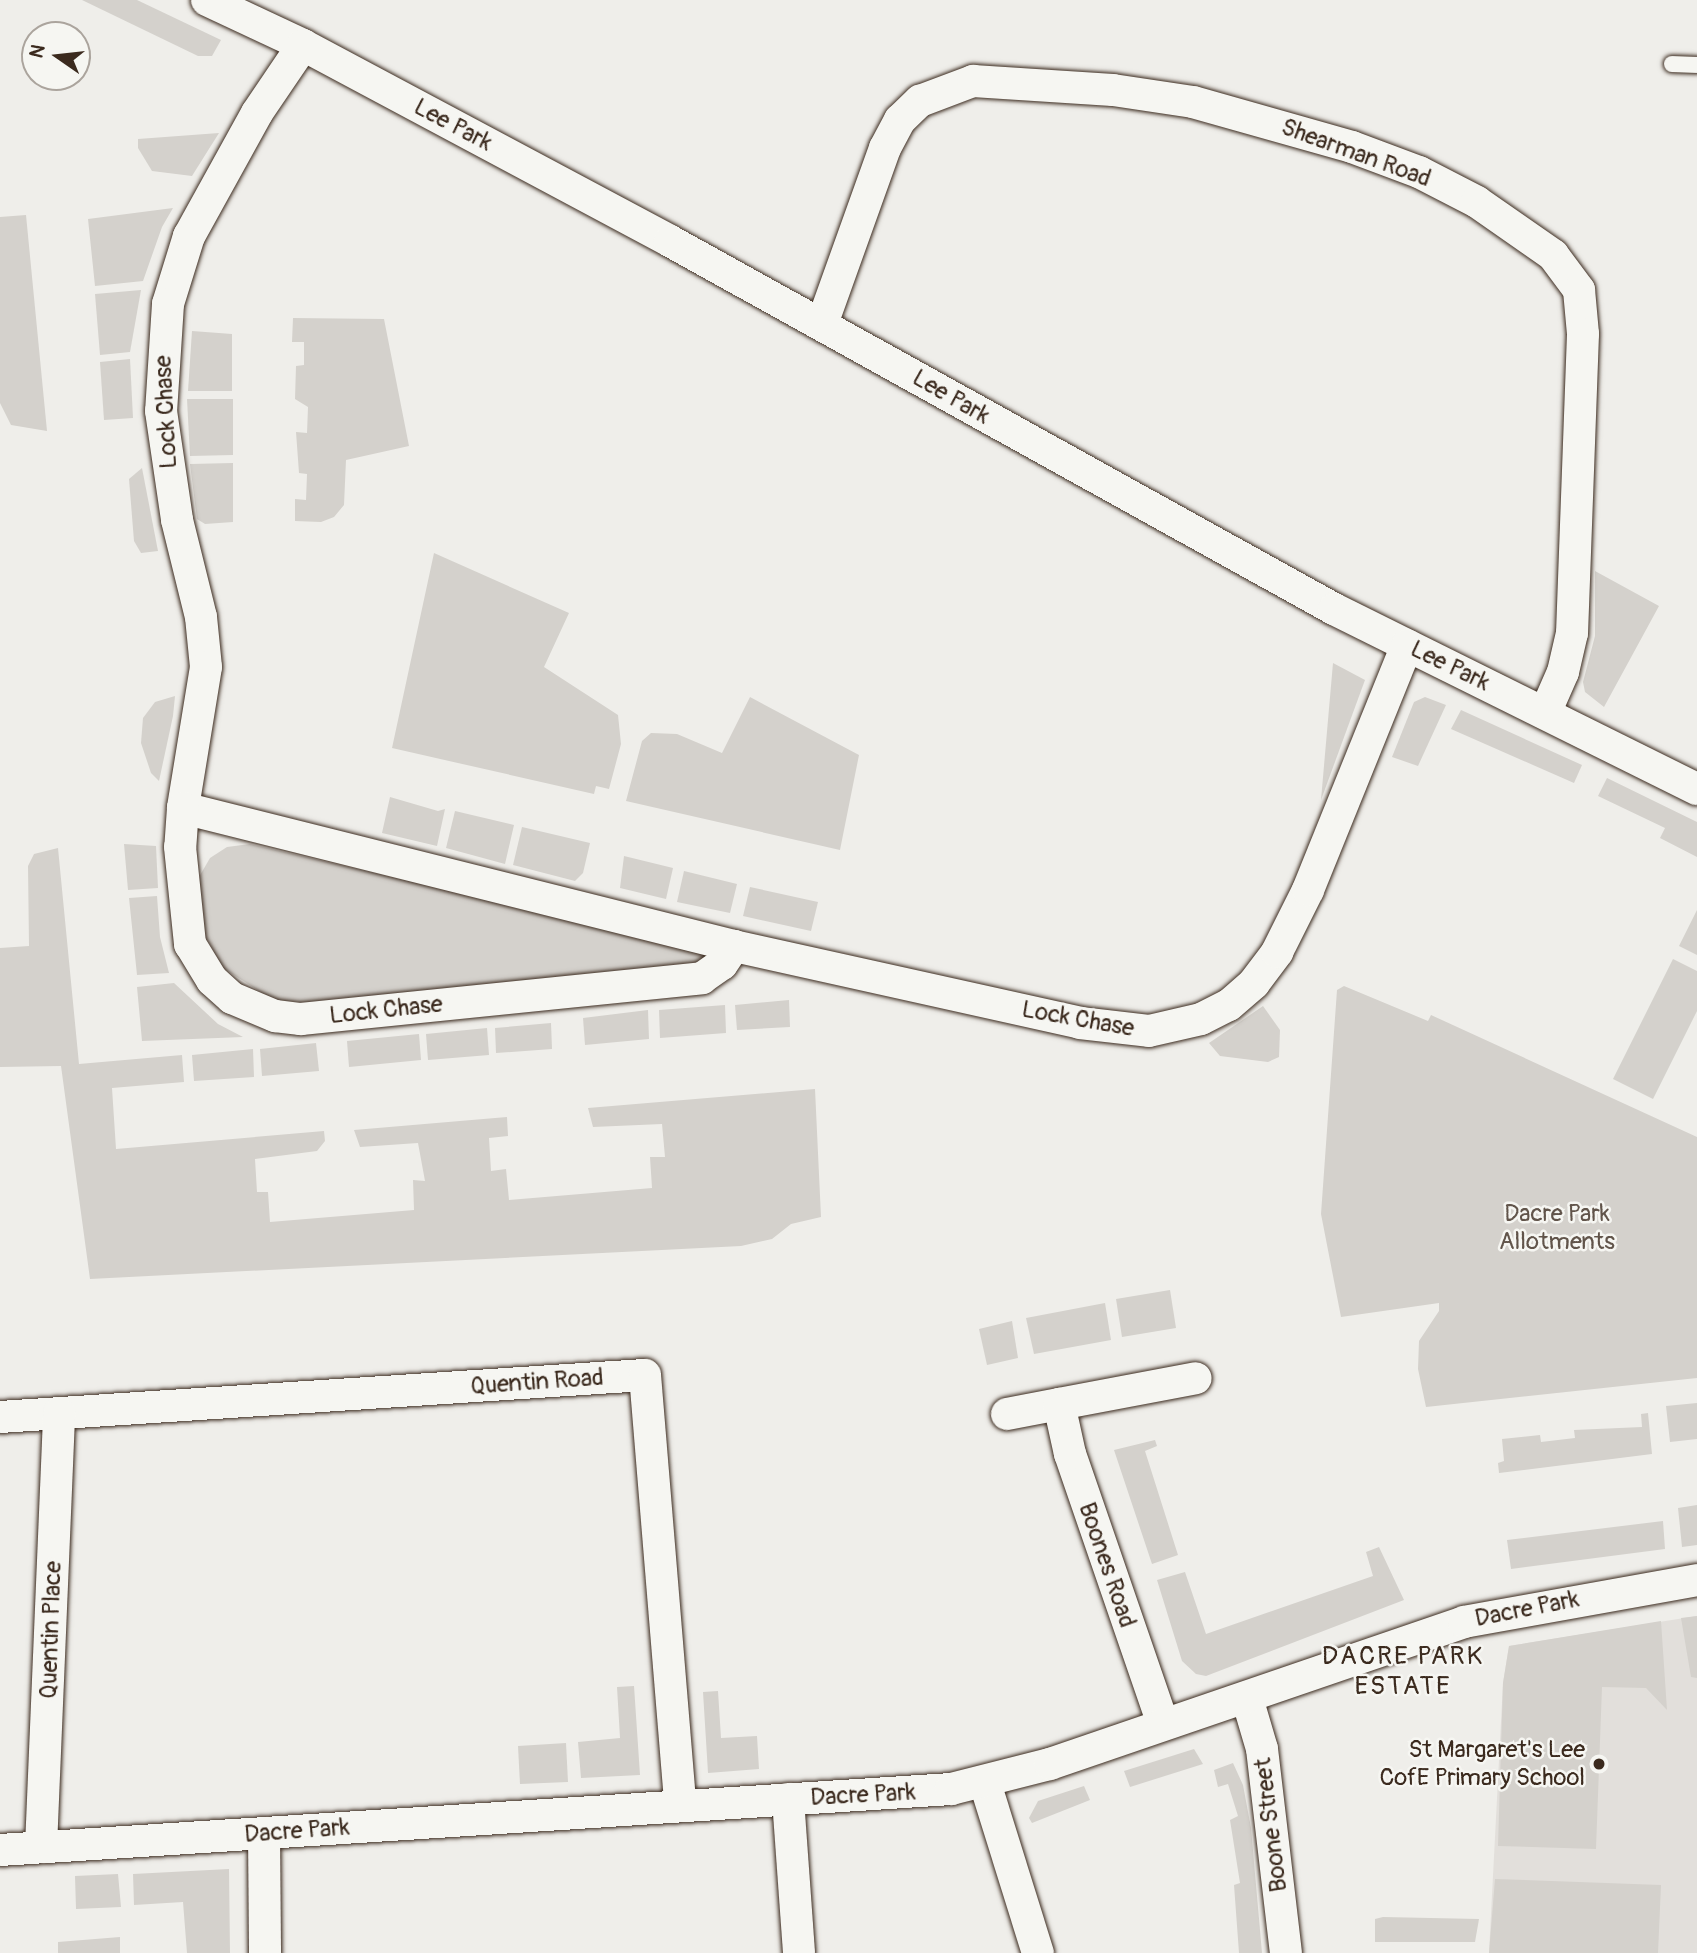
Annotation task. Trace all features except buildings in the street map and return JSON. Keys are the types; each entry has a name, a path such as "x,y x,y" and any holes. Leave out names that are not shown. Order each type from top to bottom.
{"street":[{"name":"Lee Park","path":"207,0 303,45 822,324 1069,464 1407,645 1697,789"},
{"name":"Lock Chase","path":"303,45 257,113 194,226 168,304 161,411 177,520 201,617 206,667 183,807 180,847 190,944 212,980 232,998 275,1016 301,1019 702,978 722,964 734,946"},
{"name":"Shearman Road","path":"822,324 885,148 900,120 920,101 973,81 1113,90 1194,103 1352,147 1419,172 1477,202 1553,255 1579,290 1583,334 1572,633 1563,672 1545,713"},
{"name":"Lock Chase","path":"183,807 734,946 1123,1031 1149,1031 1201,1019 1229,1005 1254,983 1277,952 1308,890 1407,645"},
{"name":"Quentin Road","path":"0,1417 645,1375 680,1804"},
{"path":"1007,1414 1196,1378"},
{"name":"Boones Road","path":"1059,1404 1070,1454 1163,1724"},
{"name":"Quentin Place","path":"41,1847 59,1413"},
{"name":"Dacre Park","path":"0,1850 680,1804 918,1792 985,1783 1247,1699 1464,1622 1697,1580"},
{"name":"Boone Street","path":"1247,1699 1262,1749 1286,1953"},
{"path":"985,1783 1038,1953"},
{"path":"788,1799 799,1953"},
{"path":"264,1833 265,1953"}],"lane":[{"path":"1672,64 1697,65"}],"shaded area":[{"name":"St Margaret's Lee CofE Primary School","path":"1697,1616 1697,1953 1489,1953 1503,1683 1509,1646"}],"green space":[{"path":"82,0 137,0 221,40 212,56 198,56"},
{"path":"219,133 192,176 152,171 138,148 138,139"},
{"path":"173,208 162,227 143,281 95,286 88,219"},
{"path":"26,215 47,431 11,425 0,403 0,217"},
{"path":"141,290 130,352 100,355 95,294"},
{"path":"293,318 384,319 409,446 346,460 344,505 334,517 321,522 295,521 295,499 306,500 307,474 299,473 296,432 307,433 308,407 295,399 296,366 304,365 304,342 292,342"},
{"path":"192,331 232,334 232,391 188,391"},
{"path":"130,359 133,418 104,420 100,362"},
{"path":"187,399 233,399 233,455 190,456"},
{"path":"233,463 233,522 205,524 197,519 190,464"},
{"path":"142,468 158,551 141,553 134,541 129,479"},
{"path":"434,553 569,613 544,667 618,715 621,744 609,789 596,786 594,794 392,748"},
{"path":"1595,571 1659,606 1604,707 1585,692 1583,682 1595,636"},
{"path":"1333,663 1365,680 1321,800"},
{"path":"175,696 159,781 151,773 141,743 143,718 155,702"},
{"path":"750,697 859,755 840,850 626,801 642,741 651,733 677,734 722,753"},
{"path":"1425,697 1446,705 1418,766 1392,757 1414,702"},
{"path":"1461,710 1582,765 1574,783 1451,729"},
{"path":"1607,778 1697,822 1697,857 1660,838 1665,828 1598,796"},
{"path":"390,797 438,811 445,809 437,846 382,833"},
{"path":"455,811 514,825 505,864 446,848"},
{"path":"522,827 590,843 583,873 575,881 513,865"},
{"path":"124,844 156,846 158,888 128,890"},
{"path":"250,844 697,948 704,953 704,960 699,967 315,1003 273,1000 223,968 202,930 199,877 210,858 227,847"},
{"path":"58,848 79,1064 182,1055 184,1082 112,1088 116,1149 324,1131 325,1141 317,1151 255,1159 257,1192 268,1192 270,1222 414,1210 413,1180 425,1181 418,1143 360,1147 354,1130 507,1117 508,1136 489,1138 491,1171 506,1169 509,1200 652,1188 650,1157 665,1157 662,1124 593,1127 588,1108 815,1089 821,1217 791,1224 772,1239 741,1246 90,1279 61,1066 0,1067 0,948 29,946 28,866 34,854"},
{"path":"624,856 673,868 666,899 620,888"},
{"path":"684,871 737,884 730,913 677,902"},
{"path":"750,887 818,902 811,931 743,916"},
{"path":"157,896 160,937 169,973 137,975 129,898"},
{"path":"1697,910 1697,955 1679,946"},
{"path":"1673,959 1697,971 1697,1011 1653,1099 1613,1079"},
{"path":"174,983 218,1024 243,1037 142,1041 137,987"},
{"name":"Dacre Park Allotments","path":"1344,986 1428,1021 1431,1015 1697,1137 1697,1378 1426,1407 1418,1369 1419,1341 1439,1311 1439,1303 1341,1317 1321,1214 1337,990"},
{"path":"789,1000 790,1027 737,1030 735,1005"},
{"path":"725,1005 726,1033 660,1038 659,1010"},
{"path":"1263,1006 1280,1030 1279,1057 1268,1062 1220,1056 1209,1043"},
{"path":"648,1010 649,1039 585,1045 583,1018"},
{"path":"551,1023 552,1049 496,1053 495,1028"},
{"path":"487,1028 489,1055 428,1060 426,1034"},
{"path":"419,1034 421,1060 349,1067 347,1041"},
{"path":"316,1043 319,1071 262,1076 260,1049"},
{"path":"253,1049 254,1077 194,1081 192,1055"},
{"path":"1170,1290 1176,1328 1122,1337 1116,1299"},
{"path":"1105,1303 1111,1340 1034,1354 1026,1318"},
{"path":"1012,1321 1018,1358 987,1365 979,1329"},
{"path":"1697,1403 1697,1439 1670,1442 1666,1406"},
{"path":"1648,1413 1652,1454 1499,1473 1498,1463 1504,1461 1502,1439 1540,1435 1541,1442 1575,1438 1574,1430 1642,1427 1641,1414"},
{"path":"1155,1440 1157,1446 1145,1451 1178,1555 1152,1564 1114,1450"},
{"path":"1697,1505 1697,1545 1682,1547 1678,1508"},
{"path":"1663,1521 1665,1549 1511,1569 1507,1540"},
{"path":"1379,1547 1404,1600 1206,1676 1196,1674 1182,1661 1157,1580 1185,1572 1206,1634 1373,1576 1366,1552"},
{"path":"1697,1616 1697,1678 1691,1677 1681,1618"},
{"path":"1661,1621 1667,1710 1646,1688 1602,1687 1596,1849 1498,1846 1503,1683 1509,1646"},
{"path":"634,1686 640,1775 581,1778 578,1742 620,1738 617,1687"},
{"path":"718,1691 721,1738 757,1736 759,1769 708,1773 703,1692"},
{"path":"566,1743 568,1782 520,1784 518,1746"},
{"path":"1194,1749 1203,1764 1130,1787 1124,1771"},
{"path":"1233,1763 1243,1785 1251,1828 1262,1953 1239,1953 1234,1885 1240,1883 1230,1820 1238,1816 1228,1784 1218,1787 1214,1770"},
{"path":"1084,1786 1090,1800 1032,1823 1029,1818 1038,1801"},
{"path":"229,1869 230,1953 187,1953 183,1902 134,1905 133,1874"},
{"path":"118,1874 121,1907 76,1909 75,1876"},
{"path":"1495,1879 1661,1885 1658,1953 1489,1953"},
{"path":"1375,1919 1479,1919 1475,1942 1375,1942"},
{"path":"120,1937 120,1953 58,1953 58,1942"}],"place":[{"name":"St Margaret's Lee CofE Primary School","path":"1599,1764"}],"district":[{"name":"DACRE PARK ESTATE","path":"1403,1672"}]}
